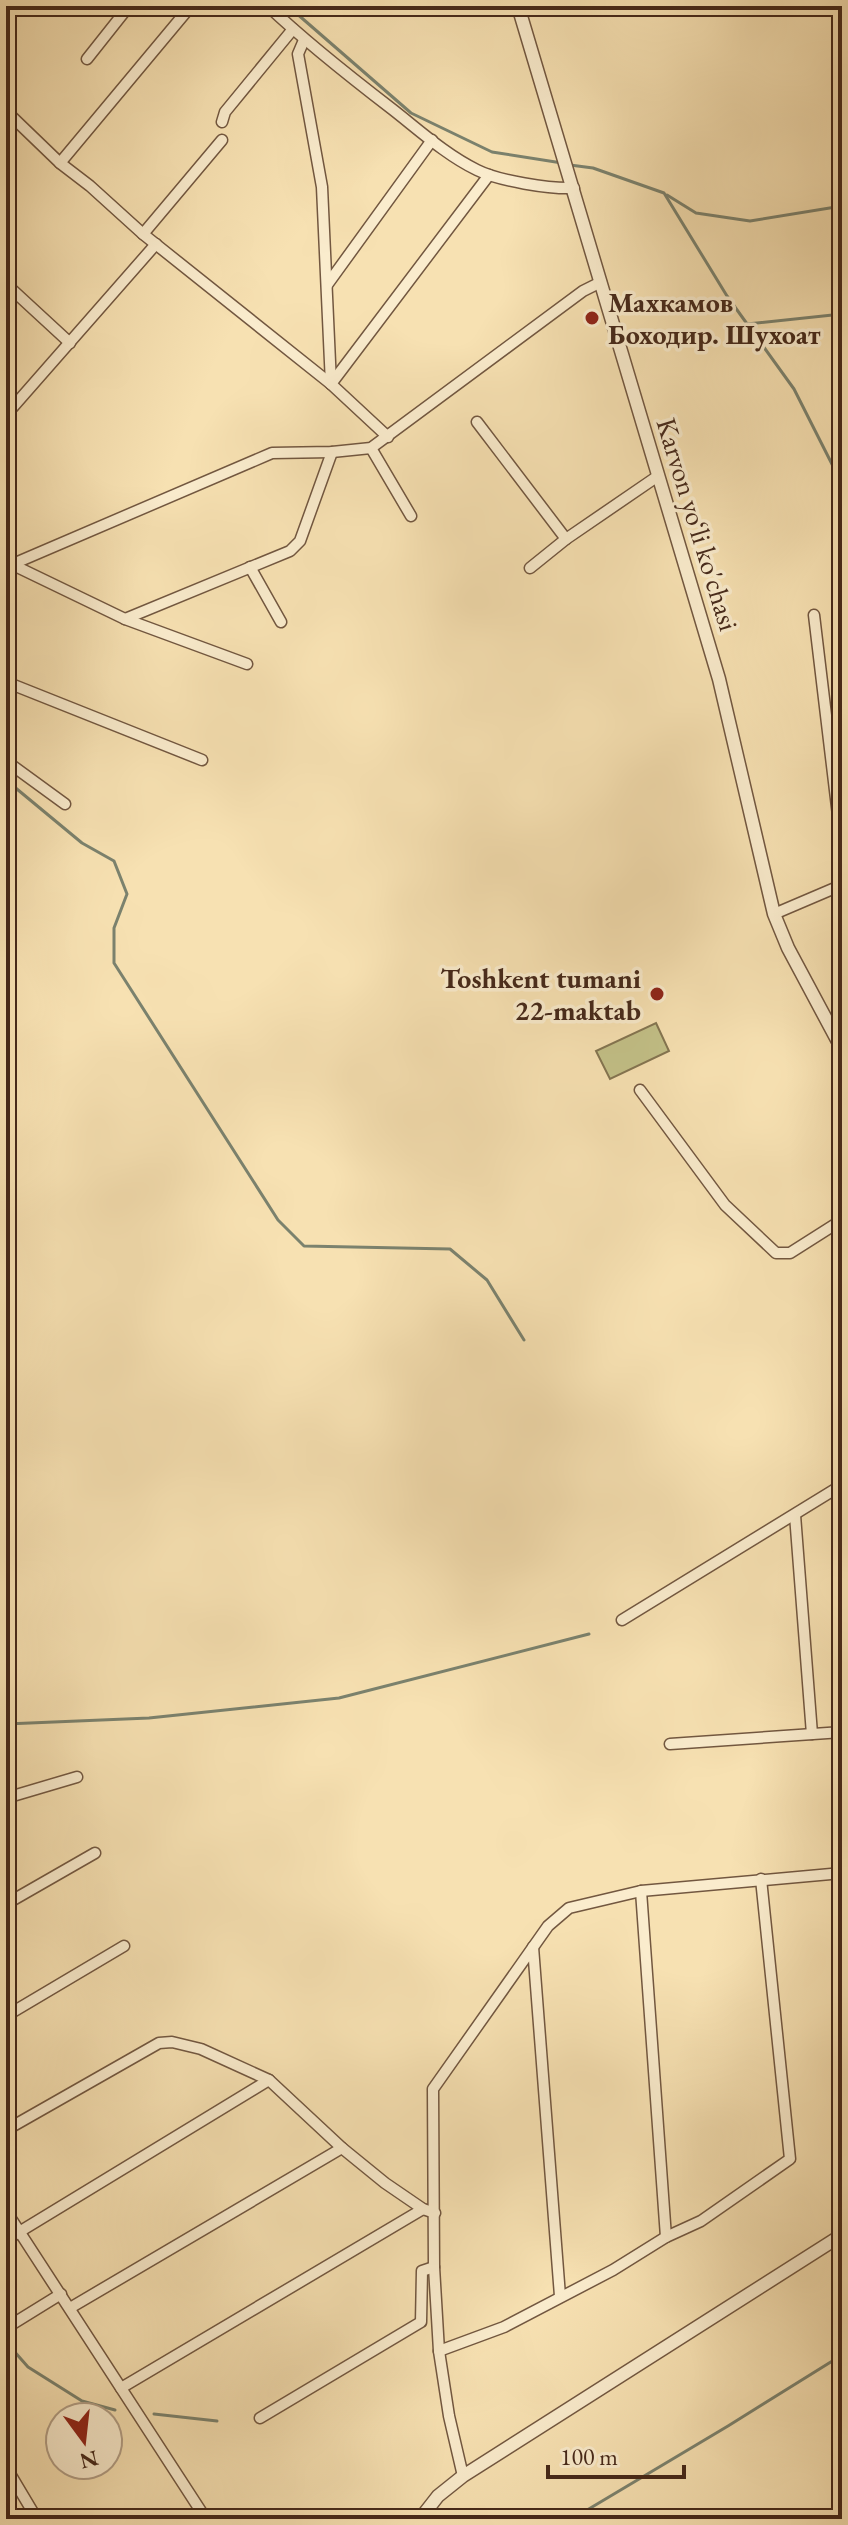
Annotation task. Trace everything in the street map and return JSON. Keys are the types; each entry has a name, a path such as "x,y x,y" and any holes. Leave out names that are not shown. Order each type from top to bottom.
{"street":[{"path":"87,59 129,6"},
{"path":"60,163 191,6"},
{"path":"268,6 304,40 432,140 476,170 557,189 574,188"},
{"name":"Karvon yo‘li ko'chasi","path":"518,6 719,679 774,914 788,948 842,1049"},
{"path":"222,122 225,112 293,29"},
{"path":"304,40 298,54 322,187 331,384"},
{"path":"6,111 60,163 143,234 331,384 388,437"},
{"path":"143,234 222,140"},
{"path":"327,285 432,140"},
{"path":"331,384 489,175"},
{"path":"6,415 156,244"},
{"path":"9,566 272,453 371,448 583,291 601,282"},
{"path":"6,284 70,343"},
{"path":"477,422 566,539"},
{"path":"371,448 411,516"},
{"path":"125,619 290,551 300,541 332,452"},
{"path":"530,568 566,539 658,476"},
{"path":"9,566 125,619 247,664"},
{"path":"250,567 281,622"},
{"path":"814,615 842,849"},
{"path":"6,682 202,760"},
{"path":"6,761 65,804"},
{"path":"774,914 842,885"},
{"path":"640,1090 725,1205 776,1253 790,1253 842,1220"},
{"path":"622,1620 842,1485"},
{"path":"795,1515 812,1734"},
{"path":"670,1744 842,1732"},
{"path":"6,1798 77,1777"},
{"path":"6,1904 95,1853"},
{"path":"463,2476 449,2416 439,2351 434,2267 433,2089 548,1926 569,1908 641,1891 842,1873"},
{"path":"439,2351 504,2327 613,2270 666,2237 701,2221 790,2159 761,1879"},
{"path":"641,1891 666,2237"},
{"path":"6,2016 124,1946"},
{"path":"533,1946 560,2296"},
{"path":"6,2130 159,2043 172,2042 201,2049 269,2080 385,2183 423,2209 435,2213"},
{"path":"6,2240 269,2080"},
{"path":"70,2308 342,2148"},
{"path":"121,2388 423,2209"},
{"path":"6,2211 206,2519"},
{"path":"420,2519 432,2502 463,2476 842,2235"},
{"path":"260,2418 421,2322 422,2271 434,2267"},
{"path":"6,2328 61,2294"},
{"path":"6,2467 37,2519"}],"shaded area":[{"path":"656,1023 669,1051 610,1079 596,1051"}],"waterway":[{"path":"288,6 411,113 492,152 562,163"},
{"path":"570,165 593,168 664,193 727,296 794,389 842,484"},
{"path":"667,195 696,213 750,221 842,206"},
{"path":"747,324 842,314"},
{"path":"6,780 82,843 114,861 127,894 114,928 114,963 278,1220 304,1246 450,1249 487,1280 524,1340"},
{"path":"6,1724 149,1718 339,1698 589,1634"},
{"path":"6,2342 28,2367 82,2401"},
{"path":"572,2519 842,2355"},
{"path":"154,2414 217,2421"}],"place":[{"name":"Махкамов Боходир. Шухоат","path":"592,318"},
{"name":"Toshkent tumani 22-maktab","path":"657,994"}]}
